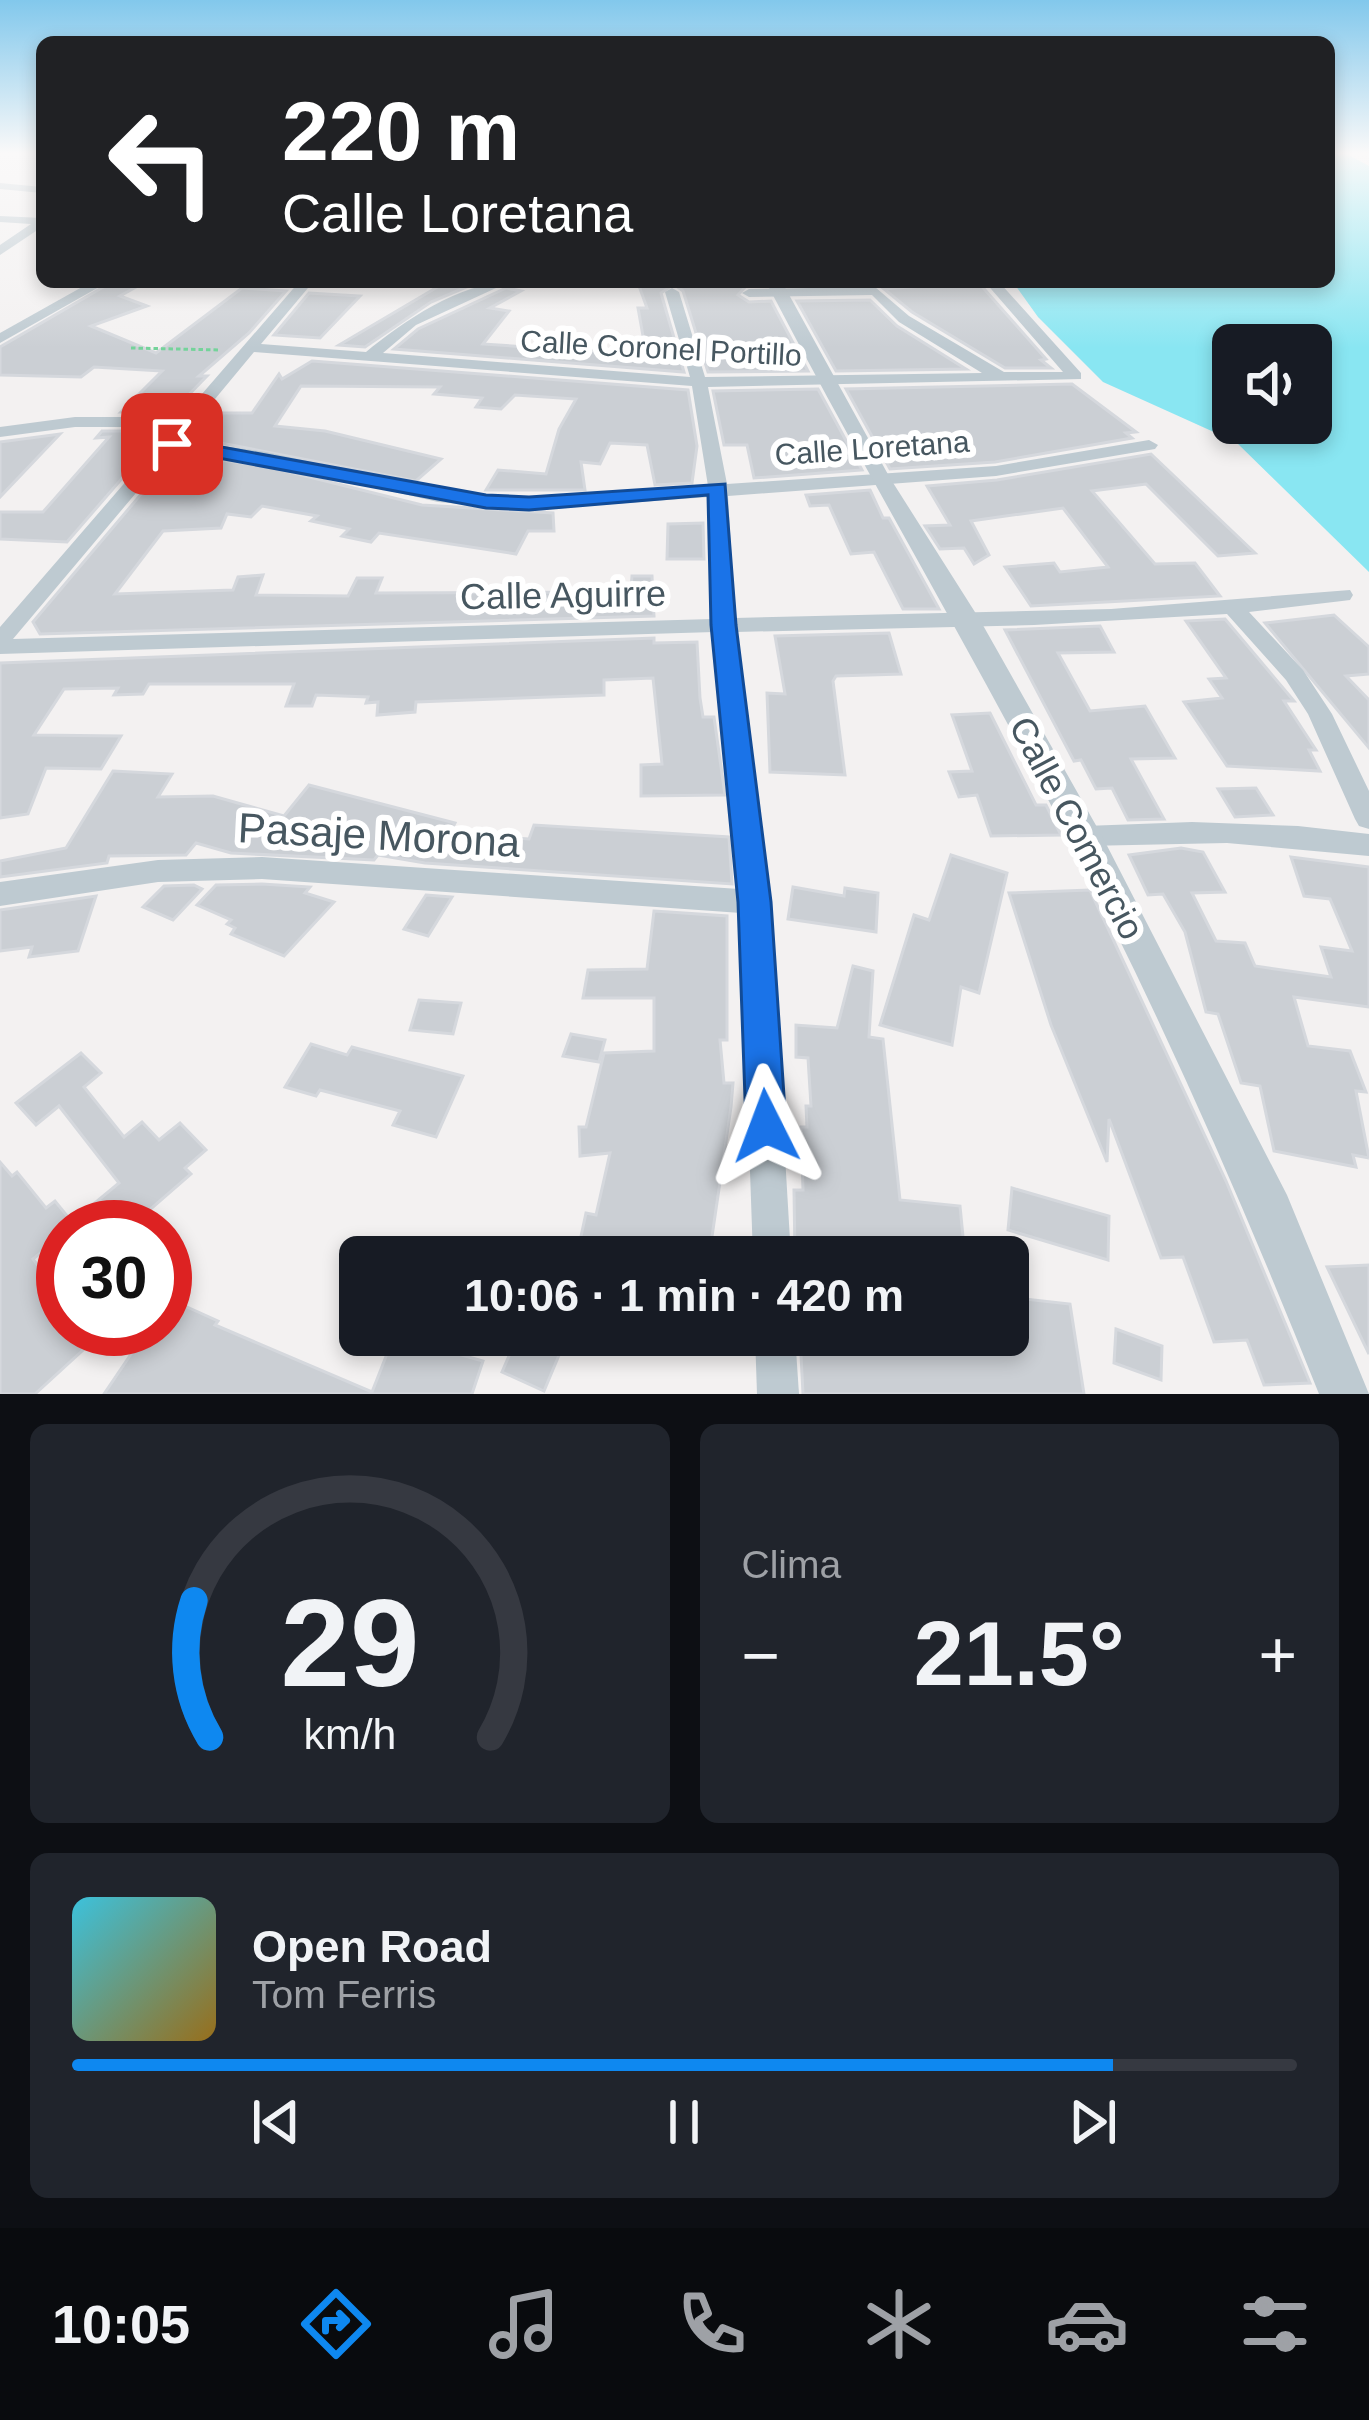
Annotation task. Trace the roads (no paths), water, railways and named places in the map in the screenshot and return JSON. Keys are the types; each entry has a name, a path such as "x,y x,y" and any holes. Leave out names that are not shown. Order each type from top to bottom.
{"street":[{"path":"0,219 36,222"},
{"path":"0,251 36,226"},
{"path":"0,339 90,288"},
{"path":"0,644 301,288"},
{"path":"371,355 411,322 488,288"},
{"name":"Calle Coronel Portillo","path":"246,349 699,382 1075,376 997,288"},
{"path":"769,289 875,291 904,319 1003,378"},
{"name":"Calle Comercio","path":"769,289 966,620 1085,836 1270,1212 1345,1394"},
{"path":"672,292 699,382 718,488 724,625 755,902 771,1236"},
{"path":"0,432 75,422 184,422"},
{"name":"Calle Loretana","path":"172,444 266,457 438,496 529,504 996,471 1149,446"},
{"name":"Calle Aguirre","path":"0,644 966,620 1235,609 1342,595"},
{"path":"1235,609 1295,675 1320,714 1369,819"},
{"path":"1085,836 1228,829 1286,831 1369,845"},
{"name":"Pasaje Morona","path":"0,894 158,871 262,868 755,902"},
{"path":"776,1356 778,1394"}],"water":[{"path":"1335,218 1369,218 1369,572 1238,444 1332,444 1332,324 1212,324 1212,431 1103,382 1038,317 1017,288 1335,288"}]}
